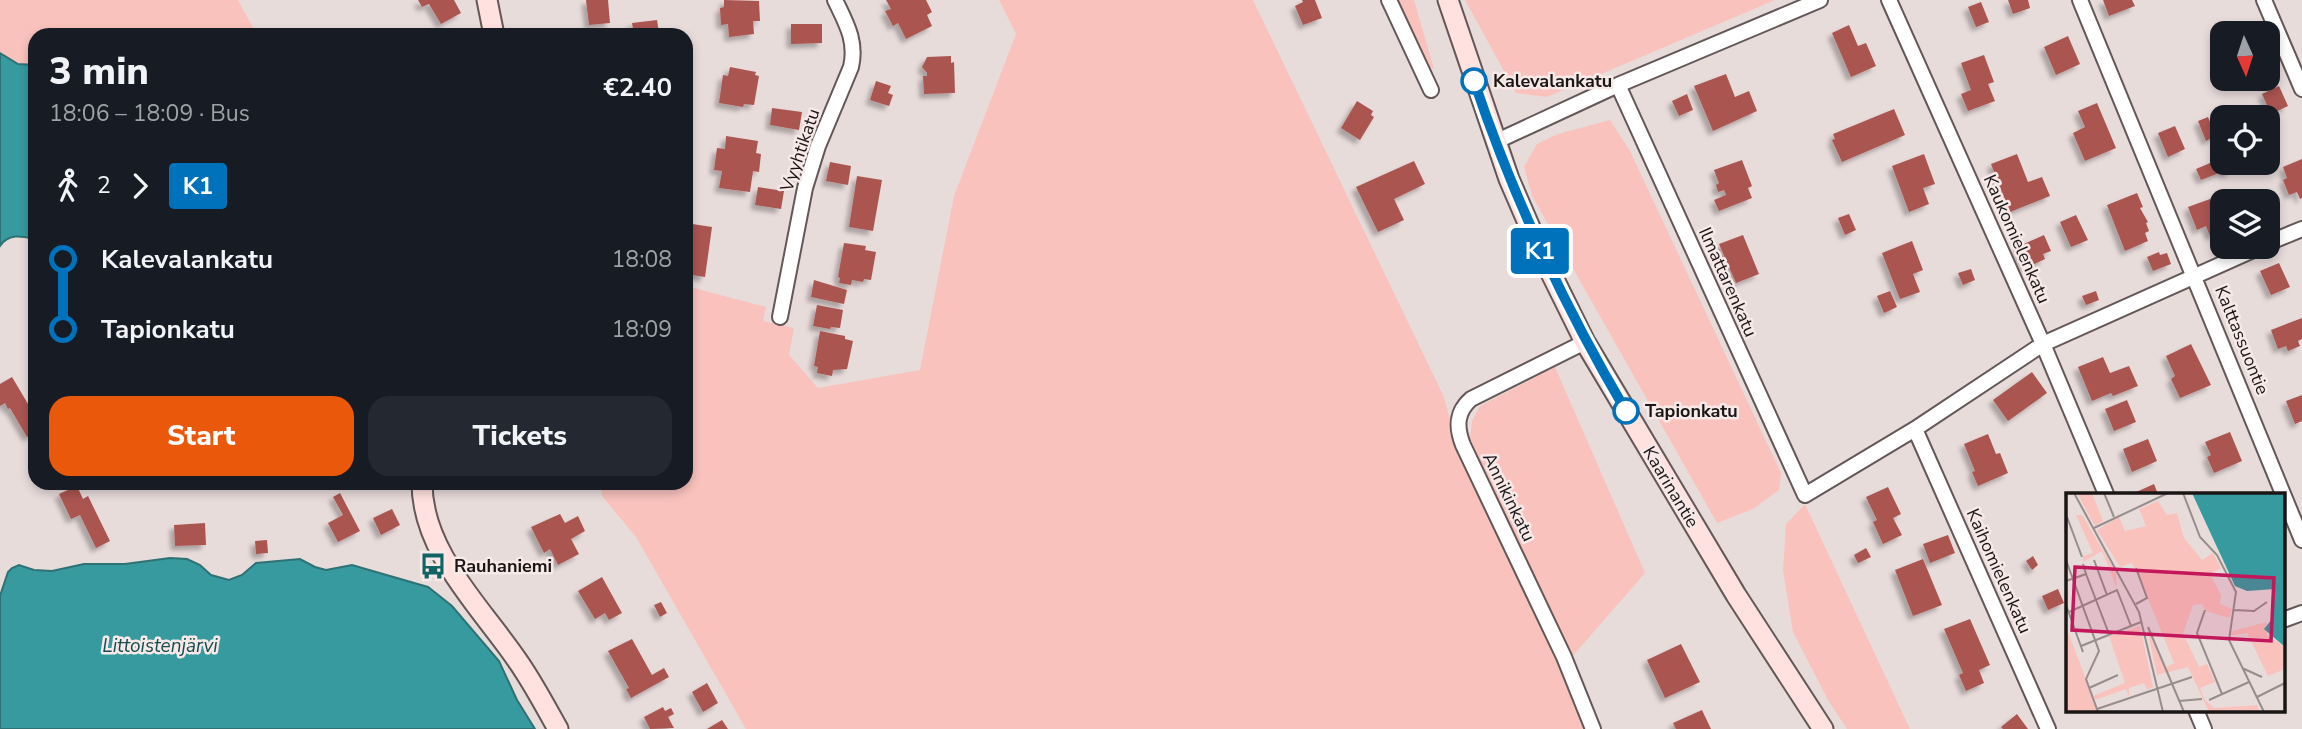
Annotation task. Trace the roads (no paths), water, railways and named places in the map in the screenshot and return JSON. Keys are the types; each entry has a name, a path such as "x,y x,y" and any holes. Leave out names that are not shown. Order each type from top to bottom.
{"main road":[{"path":"487,0 493,28"},
{"name":"Kaarinantie","path":"1448,0 1495,142 1541,253 1585,342 1730,584 1823,729"},
{"path":"423,490 427,519 454,573 519,662 558,729"}],"street":[{"name":"Vyyhtikatu","path":"780,317 805,188 818,146 854,54 849,29 835,0"},
{"path":"1389,0 1431,90"},
{"path":"1495,142 1619,85 1820,0"},
{"name":"Kaukomielenkatu","path":"1889,0 2043,344 2105,493"},
{"name":"Kalttassuontie","path":"2080,0 2283,493"},
{"path":"2264,0 2302,89"},
{"name":"Ilmattarenkatu","path":"1619,85 1805,495 1915,429"},
{"path":"2280,238 2302,229"},
{"path":"1915,429 2043,344 2232,259"},
{"name":"Annikinkatu","path":"1585,342 1471,399 1459,414 1458,425 1463,445 1564,657 1593,729"},
{"name":"Kaihomielenkatu","path":"1915,429 2048,729"},
{"name":"Kalttassuontie","path":"2284,495 2302,540"},
{"path":"2284,620 2302,613"},
{"path":"2197,712 2204,729"}],"water":[{"path":"0,53 18,64 28,65 28,238 11,237 0,246"},
{"name":"Littoistenjärvi","path":"170,558 187,559 200,565 211,575 229,580 242,575 256,563 300,559 326,570 352,565 428,587 452,606 499,661 517,700 535,729 0,729 0,596 8,572 19,565 34,570 52,571 84,564 125,564"}],"place":[{"name":"Kalevalankatu","path":"1474,81"},
{"name":"Tapionkatu","path":"1626,411"},
{"name":"Rauhaniemi","path":"433,566"}]}
